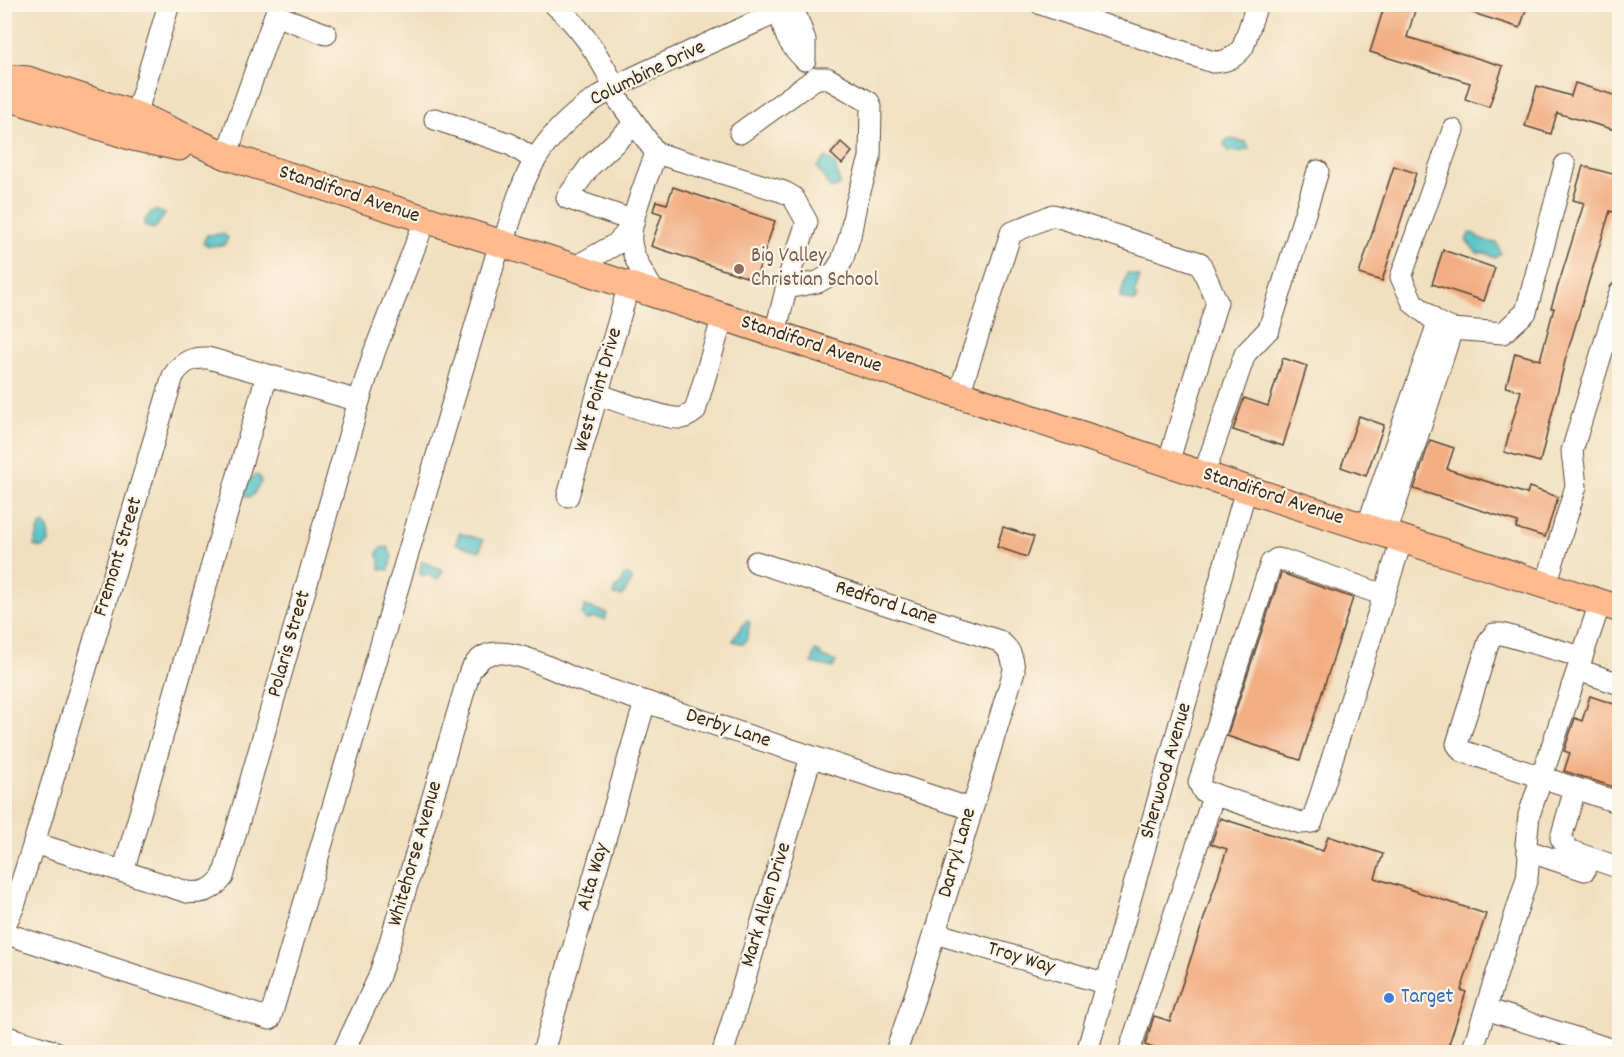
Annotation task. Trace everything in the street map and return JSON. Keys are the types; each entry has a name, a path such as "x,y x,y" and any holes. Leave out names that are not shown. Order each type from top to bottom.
{"main road":[{"name":"Standiford Avenue","path":"4,78 28,80 136,115 227,156 655,293 1246,489 1610,606"},
{"path":"4,90 20,101 133,137 227,156"}],"street":[{"path":"136,115 169,4"},
{"path":"554,4 584,34 602,60 612,87 656,153 794,197 807,222 786,288 775,333"},
{"path":"1041,4 1075,10 1213,62 1230,59 1243,47 1257,4"},
{"path":"790,7 781,24 792,47 805,60 816,78"},
{"name":"Columbine Drive","path":"4,933 270,1019 501,243 521,188 535,160 547,142 566,122 584,105 612,87 790,7"},
{"path":"227,156 275,15 327,34"},
{"path":"740,134 816,78 828,78 869,102 872,107 870,158 842,261 834,273 818,282 786,288"},
{"path":"435,119 510,144 535,160"},
{"path":"633,224 567,198 590,166 636,124"},
{"path":"1453,130 1401,278 1413,303 1445,326 1503,333 1526,312 1565,165"},
{"path":"655,293 631,244 633,224 656,153"},
{"path":"1203,474 1245,354 1269,329 1318,171"},
{"path":"959,394 1011,232 1053,215 1200,262 1217,302 1168,463"},
{"name":"Polaris Street","path":"34,843 187,892 197,893 211,889 224,877 358,400 425,220"},
{"path":"575,267 616,244 633,224"},
{"name":"West Point Drive","path":"568,496 629,285"},
{"path":"1546,585 1576,486 1572,451 1620,292"},
{"path":"598,394 669,416 682,418 690,415 695,411 723,316"},
{"path":"1384,595 1283,560 1277,559 1271,563 1199,782 1203,791 1301,823 1312,822 1384,595 1385,533 1445,326"},
{"name":"Fremont Street","path":"4,927 14,906 34,843 173,376 179,367 197,357 208,358 358,400"},
{"path":"123,872 267,375"},
{"name":"Sherwood Avenue","path":"1087,1053 1246,489"},
{"name":"Redford Lane","path":"756,562 999,641 1011,653"},
{"path":"1472,1053 1527,878 1526,844 1529,815 1580,664 1610,606"},
{"path":"1620,684 1580,664 1502,634 1494,634 1489,641 1457,744 1462,751 1620,803"},
{"name":"Derby Lane","path":"485,656 498,652 509,654 573,678 971,809"},
{"name":"Darryl Lane","path":"896,1053 935,933 1014,671 1011,653"},
{"name":"Whitehorse Avenue","path":"343,1053 378,980 470,671 476,662 485,656"},
{"name":"Alta Way","path":"543,1053 645,702"},
{"name":"Mark Allen Drive","path":"723,1053 811,757"},
{"path":"1575,789 1560,838 1568,850 1620,868"},
{"path":"1129,1053 1214,794"},
{"path":"1528,851 1620,881"},
{"name":"Troy Way","path":"935,933 1107,984"},
{"path":"1486,1009 1619,1053"},
{"path":"4,1036 56,1053"}],"water":[{"path":"1230,139 1246,142 1249,149 1239,152 1229,151 1224,145 1225,141"},
{"path":"826,157 835,164 840,184 836,188 830,188 817,167"},
{"path":"155,210 165,214 153,229 145,226 144,222"},
{"path":"1470,233 1484,241 1497,243 1501,253 1495,258 1486,253 1477,253 1466,240"},
{"path":"223,234 228,238 224,245 209,246 203,243 207,235"},
{"path":"1127,273 1140,277 1134,295 1137,296 1135,302 1120,298"},
{"path":"255,475 259,476 261,482 253,495 246,496 247,484"},
{"path":"44,524 48,528 49,543 43,548 36,547 34,546 40,525"},
{"path":"459,533 483,540 480,551 456,544"},
{"path":"388,547 392,557 389,570 380,569 377,553 381,548"},
{"path":"422,561 443,570 438,580 429,575 421,575 419,572"},
{"path":"626,575 629,575 632,581 622,596 614,595 615,588 621,584"},
{"path":"585,606 607,613 605,620 595,617 586,620 582,614"},
{"path":"747,620 750,623 746,641 743,644 733,641 735,636"},
{"path":"815,651 821,653 820,656 836,662 833,668 812,663"}],"building":[{"path":"1385,4 1417,4 1407,37 1503,66 1489,107 1465,99 1470,83 1370,52"},
{"path":"1454,4 1528,4 1520,28 1454,7"},
{"path":"1575,83 1620,97 1620,114 1615,130 1557,113 1551,134 1525,126 1537,86 1571,96"},
{"path":"841,142 852,152 842,164 831,154"},
{"path":"1394,166 1416,173 1382,281 1359,274"},
{"path":"1583,166 1620,176 1620,214 1610,211 1566,357 1540,462 1504,452 1521,391 1506,387 1515,353 1540,360 1554,308 1551,308 1584,203 1573,200"},
{"path":"673,187 775,221 755,280 651,246 662,214 653,211 656,201 667,204"},
{"path":"1443,250 1495,268 1484,301 1432,284"},
{"path":"1283,358 1307,366 1283,446 1233,430 1244,398 1268,406"},
{"path":"1359,416 1384,425 1366,476 1341,467"},
{"path":"1430,440 1454,448 1447,469 1527,494 1529,487 1558,497 1545,537 1516,528 1518,522 1414,489"},
{"path":"1003,527 1034,537 1027,557 997,547"},
{"path":"1281,573 1353,598 1300,760 1227,736"},
{"path":"1590,696 1620,706 1620,789 1564,771 1570,753 1564,751 1575,718 1582,721"},
{"path":"1220,818 1323,851 1328,836 1383,854 1375,878 1486,914 1461,990 1466,992 1446,1053 1167,1053 1145,1045 1154,1016 1170,1021 1227,849 1211,844"}],"place":[{"name":"Big Valley Christian School","path":"739,269"},
{"name":"Target","path":"1389,998"}]}
